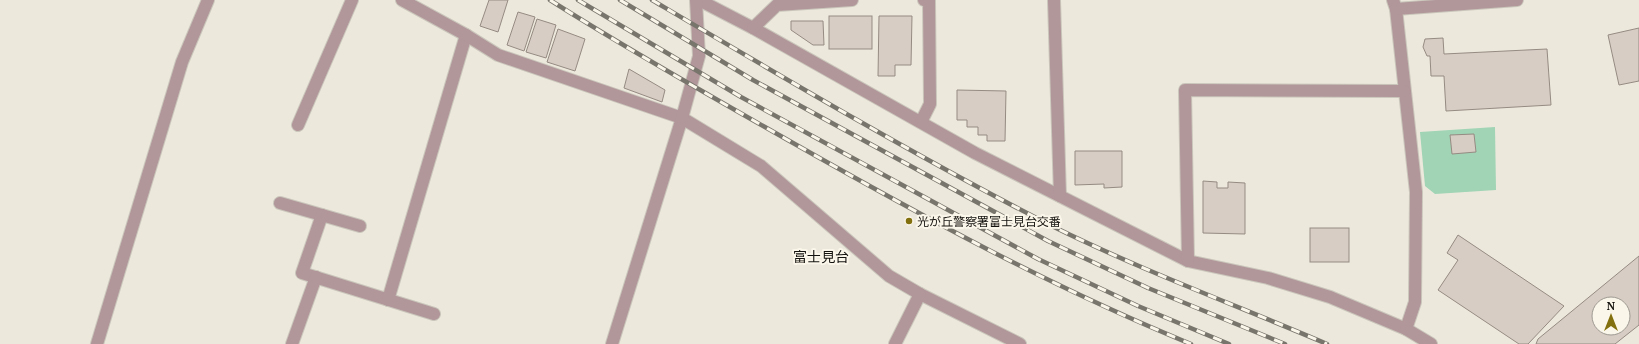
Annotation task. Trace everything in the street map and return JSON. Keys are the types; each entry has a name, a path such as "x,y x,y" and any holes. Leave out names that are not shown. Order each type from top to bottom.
{"street":[{"path":"97,344 182,62 208,0"},
{"path":"298,124 352,0"},
{"path":"402,0 466,35 498,55 682,118 761,166 889,276 920,294 1020,344"},
{"path":"612,344 682,118 699,56 698,0 753,28 975,153 1188,261 1268,278 1330,296 1406,329 1431,344"},
{"path":"753,28 777,5 852,0"},
{"path":"921,122 930,104 929,1 924,0"},
{"path":"1054,0 1060,196"},
{"path":"1406,329 1415,302 1416,192 1394,5 1517,0"},
{"path":"388,300 466,35"},
{"path":"1188,261 1185,90 1404,91"},
{"path":"280,203 360,226"},
{"path":"322,215 302,273 434,314"},
{"path":"292,344 316,277"},
{"path":"895,344 920,294"}],"green space":[{"path":"1495,127 1496,190 1435,194 1425,186 1420,132"}],"building":[{"path":"489,0 508,0 498,32 480,26"},
{"path":"518,12 535,17 524,51 507,45"},
{"path":"829,16 872,16 872,49 829,49"},
{"path":"879,16 912,16 911,65 895,65 895,76 878,76"},
{"path":"537,19 556,25 546,58 526,52"},
{"path":"791,21 823,21 824,45 813,45 791,30"},
{"path":"1639,28 1639,81 1619,85 1608,35"},
{"path":"558,29 585,39 575,71 547,62"},
{"path":"1443,38 1444,54 1547,49 1551,105 1446,111 1444,76 1431,76 1430,56 1427,56 1423,47 1425,39"},
{"path":"629,69 665,90 662,102 624,88"},
{"path":"957,90 1006,91 1005,141 987,141 987,135 978,135 978,127 967,127 967,120 957,120"},
{"path":"1474,134 1476,152 1452,154 1450,135"},
{"path":"1075,151 1122,151 1122,187 1104,188 1104,184 1075,185"},
{"path":"1203,181 1217,182 1217,188 1228,188 1228,182 1245,183 1245,234 1203,233"},
{"path":"1310,228 1349,228 1349,262 1310,262"},
{"path":"1458,235 1564,306 1528,344 1519,344 1438,290 1458,260 1447,253"},
{"path":"1639,256 1639,325 1631,331 1631,296 1591,296 1591,336 1625,336 1615,344 1536,344 1538,339"}],"railway":[{"path":"550,0 697,88 935,222 1036,274 1139,322 1191,344"},
{"path":"578,0 741,97 1038,259 1138,306 1229,344"},
{"path":"620,0 753,80 1048,241 1148,288 1285,344"},
{"path":"652,0 901,145 1054,227 1155,273 1327,344"}],"place":[{"name":"光が丘警察署富士見台交番","path":"909,221"}],"district":[{"name":"富士見台","path":"821,256"}]}
